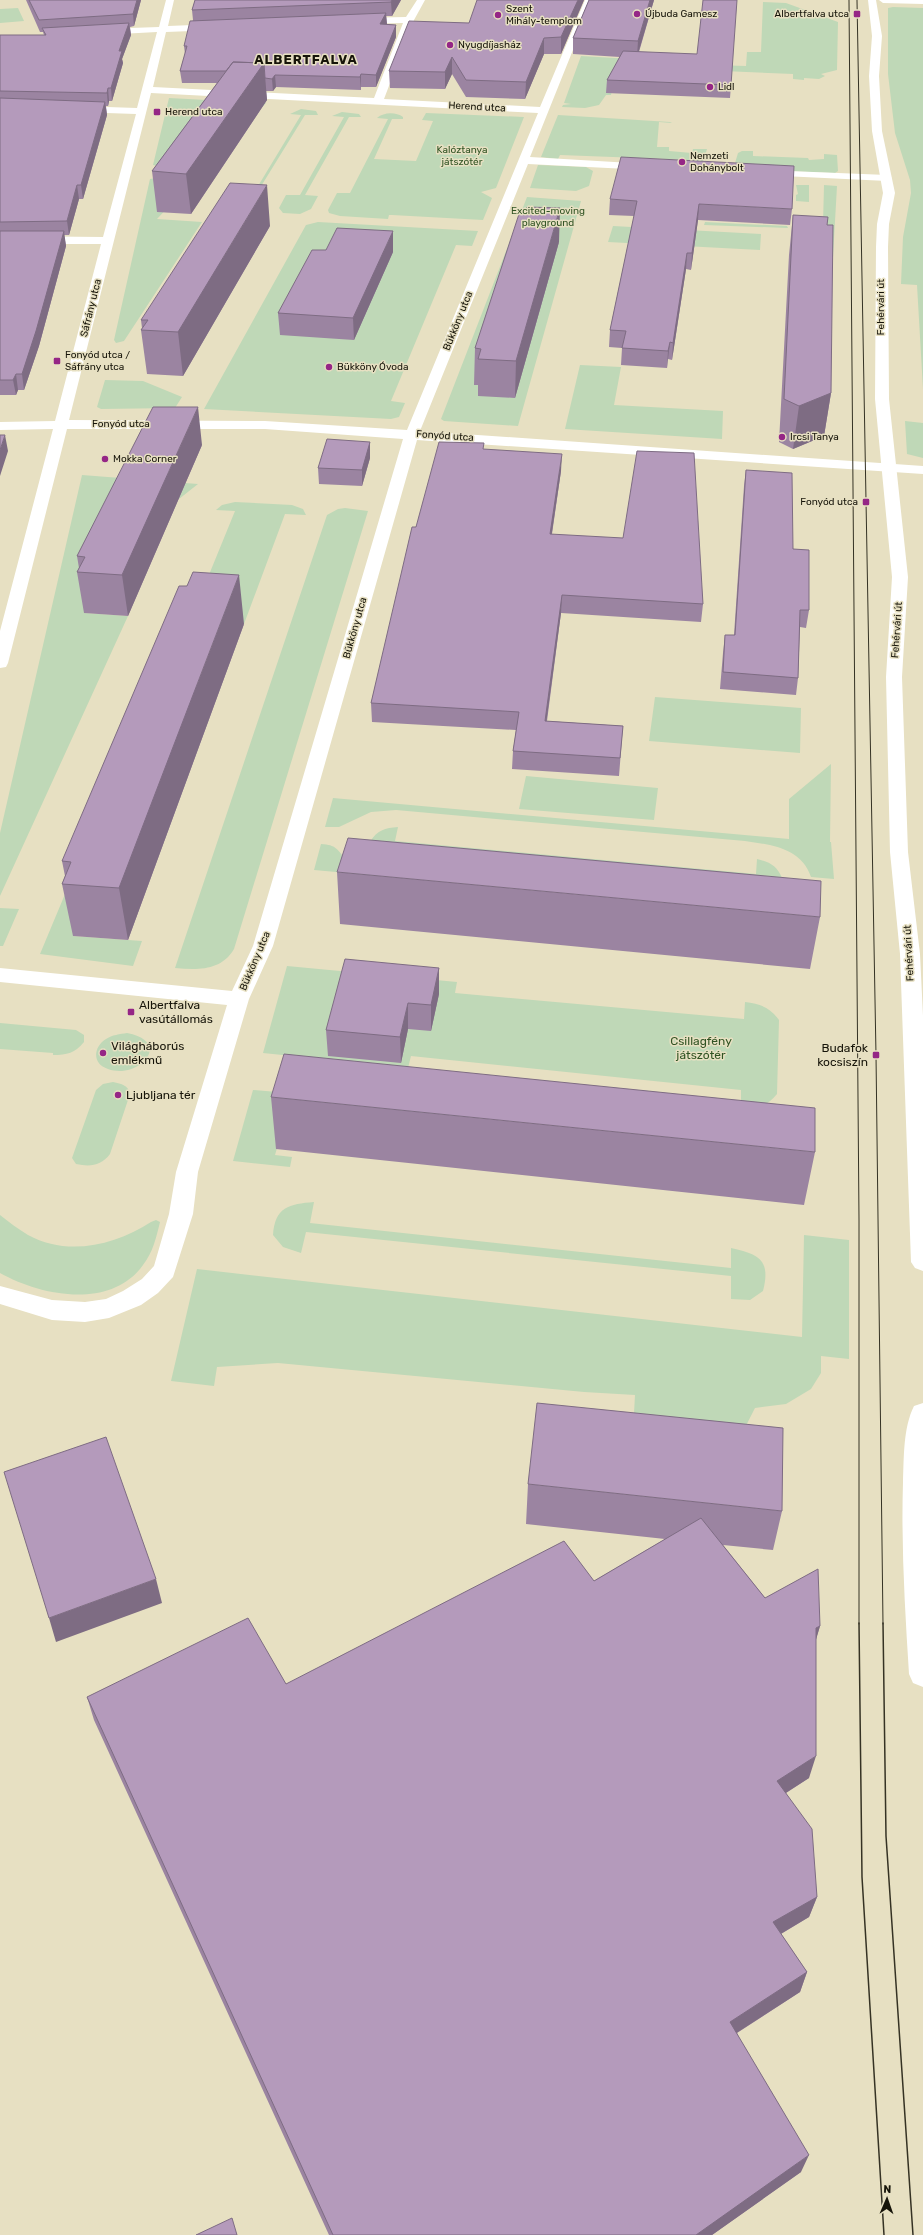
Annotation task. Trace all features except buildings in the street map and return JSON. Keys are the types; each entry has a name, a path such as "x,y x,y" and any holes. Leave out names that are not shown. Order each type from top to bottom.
{"street":[{"name":"Sáfrány utca","path":"0,663 170,0"},
{"path":"378,102 410,20 421,0"},
{"name":"Bükköny utca","path":"0,1296 52,1310 85,1312 109,1308 132,1298 144,1290 165,1270 181,1214 187,1172 239,999 263,946 412,434 589,0"},
{"name":"Fehérvári út","path":"872,0 877,36 874,76 876,131 889,193 883,224 882,247 882,399 900,577 900,618 894,677 898,852 910,954 923,1262"},
{"path":"883,0 923,1"},
{"path":"348,22 410,20"},
{"path":"90,33 232,26"},
{"name":"Herend utca","path":"147,90 543,110"},
{"path":"63,109 141,111"},
{"path":"523,160 659,167"},
{"path":"753,172 887,178"},
{"path":"0,240 108,241"},
{"name":"Fonyód utca","path":"0,426 220,424 412,434 923,470"},
{"path":"0,975 239,999"},
{"path":"922,1419 918,1440 916,1473 916,1551 923,1674"}],"green space":[{"path":"763,2 786,3 838,22 837,70 821,74 825,76 819,79 804,78 804,80 793,79 793,74 723,71 615,76 611,95 606,95 599,105 585,108 562,107 563,105 571,104 564,103 581,56 649,60 649,63 746,66 747,52 761,52"},
{"path":"18,8 24,21 0,23 0,9"},
{"path":"888,8 923,8 923,389 917,285 901,284 903,237 911,193 910,180 895,133 888,74"},
{"path":"169,98 207,100 158,166 153,165"},
{"path":"226,101 266,103 157,219 202,222 124,341 116,343 114,340 150,179 174,175"},
{"path":"301,109 316,111 318,115 305,115 255,196 252,196 301,115 290,114"},
{"path":"342,112 359,114 361,117 349,117 305,195 318,196 311,209 300,214 283,213 279,208 286,195 300,195 344,117 332,116"},
{"name":"Kalóztanya játszótér","path":"390,113 400,115 403,119 392,119 374,159 416,161 433,121 422,120 426,113 524,117 496,188 481,192 492,198 483,220 392,215 389,215 388,219 340,216 329,213 328,210 337,193 350,193 388,119 377,118"},
{"path":"558,115 670,122 672,123 659,122 657,147 669,147 669,151 692,153 693,149 707,149 702,166 692,160 560,155 558,159 541,157"},
{"path":"742,151 753,151 753,156 808,158 809,160 824,159 824,154 837,155 838,171 835,173 786,171 735,163 738,153"},
{"path":"538,165 586,167 593,171 589,186 576,191 530,188"},
{"path":"796,185 809,185 809,202 796,201 796,195 798,194"},
{"path":"824,185 837,186 833,257 789,255 823,224"},
{"name":"Excited-moving playground","path":"527,197 581,201 518,426 444,421 441,419"},
{"path":"318,222 478,231 472,246 456,245 391,401 405,403 399,417 391,419 204,409 306,225"},
{"path":"705,222 787,226 788,228 704,225"},
{"path":"613,226 761,234 760,250 608,242"},
{"path":"580,365 621,367 614,405 723,411 722,439 565,429"},
{"path":"105,380 143,381 182,397 175,408 101,409 97,407"},
{"path":"905,421 923,423 923,458 907,454"},
{"path":"82,475 198,484 179,499 140,497 85,613 128,616 0,896 0,833"},
{"path":"235,502 292,505 303,509 306,515 285,514 244,624 199,621 73,936 142,941 133,966 40,954 182,614 195,609 235,511 216,510 222,505"},
{"path":"345,508 368,511 234,949 223,962 208,968 175,968 327,515 338,509"},
{"path":"655,697 801,708 800,753 649,741"},
{"path":"831,764 830,842 834,879 811,877 806,867 793,854 765,844 745,841 396,810 371,812 339,827 325,827 333,798 789,839 789,799"},
{"path":"526,776 658,788 654,820 519,809"},
{"path":"398,827 395,841 756,874 757,859 772,865 778,870 782,878 370,842 382,830"},
{"path":"321,844 333,847 350,862 380,876 314,870"},
{"path":"0,908 19,909 3,946 0,946"},
{"name":"Csillagfény játszótér","path":"287,966 457,982 455,993 744,1019 745,1002 755,1004 768,1009 779,1020 777,1094 769,1102 761,1106 741,1109 741,1090 411,1056 408,1068 263,1053"},
{"path":"0,1023 76,1030 84,1035 84,1042 74,1051 67,1054 58,1055 53,1055 53,1053 0,1049"},
{"path":"127,1033 141,1038 148,1044 150,1051 146,1058 140,1065 130,1069 119,1071 103,1067 99,1063 96,1055 99,1046 108,1038"},
{"path":"113,1082 122,1084 126,1087 130,1094 110,1154 103,1161 95,1165 76,1164 72,1158 96,1090 103,1084"},
{"path":"253,1090 768,1134 289,1107 275,1155 292,1157 290,1167 233,1161"},
{"path":"314,1202 310,1223 731,1268 731,1248 756,1256 764,1265 765,1280 763,1291 750,1300 731,1299 731,1276 306,1232 301,1253 283,1247 273,1235 274,1226 280,1213 297,1204"},
{"path":"0,1215 28,1235 43,1242 75,1247 107,1242 122,1237 156,1220 160,1222 154,1245 149,1255 143,1265 129,1279 113,1288 95,1293 75,1294 35,1288 0,1273"},
{"path":"804,1235 849,1240 849,1359 821,1356 821,1373 811,1389 786,1404 755,1408 732,1453 633,1431 635,1395 584,1392 278,1363 217,1367 214,1386 171,1381 197,1269 802,1337"}],"tram line":[{"path":"849,0 859,1220 859,1623"},
{"path":"857,0 876,1055 883,1624"},
{"path":"859,1623 862,1877 884,2235"},
{"path":"883,1623 886,1836 913,2235"}],"place":[{"name":"Újbuda Gamesz","path":"637,14"},
{"name":"Albertfalva utca","path":"857,14"},
{"name":"Szent Mihály-templom","path":"498,15"},
{"name":"Nyugdíjasház","path":"450,45"},
{"name":"Lidl","path":"710,87"},
{"name":"Herend utca","path":"157,112"},
{"name":"Nemzeti Dohánybolt","path":"682,162"},
{"name":"Fonyód utca / Sáfrány utca","path":"57,361"},
{"name":"Bükköny Óvoda","path":"329,367"},
{"name":"Ircsi Tanya","path":"782,437"},
{"name":"Mokka Corner","path":"105,459"},
{"name":"Fonyód utca","path":"866,502"},
{"name":"Albertfalva vasútállomás","path":"131,1012"},
{"name":"Világháborús emlékmű","path":"103,1053"},
{"name":"Budafok kocsiszín","path":"876,1055"},
{"name":"Ljubljana tér","path":"118,1095"}],"district":[{"name":"ALBERTFALVA","path":"306,59"}]}
